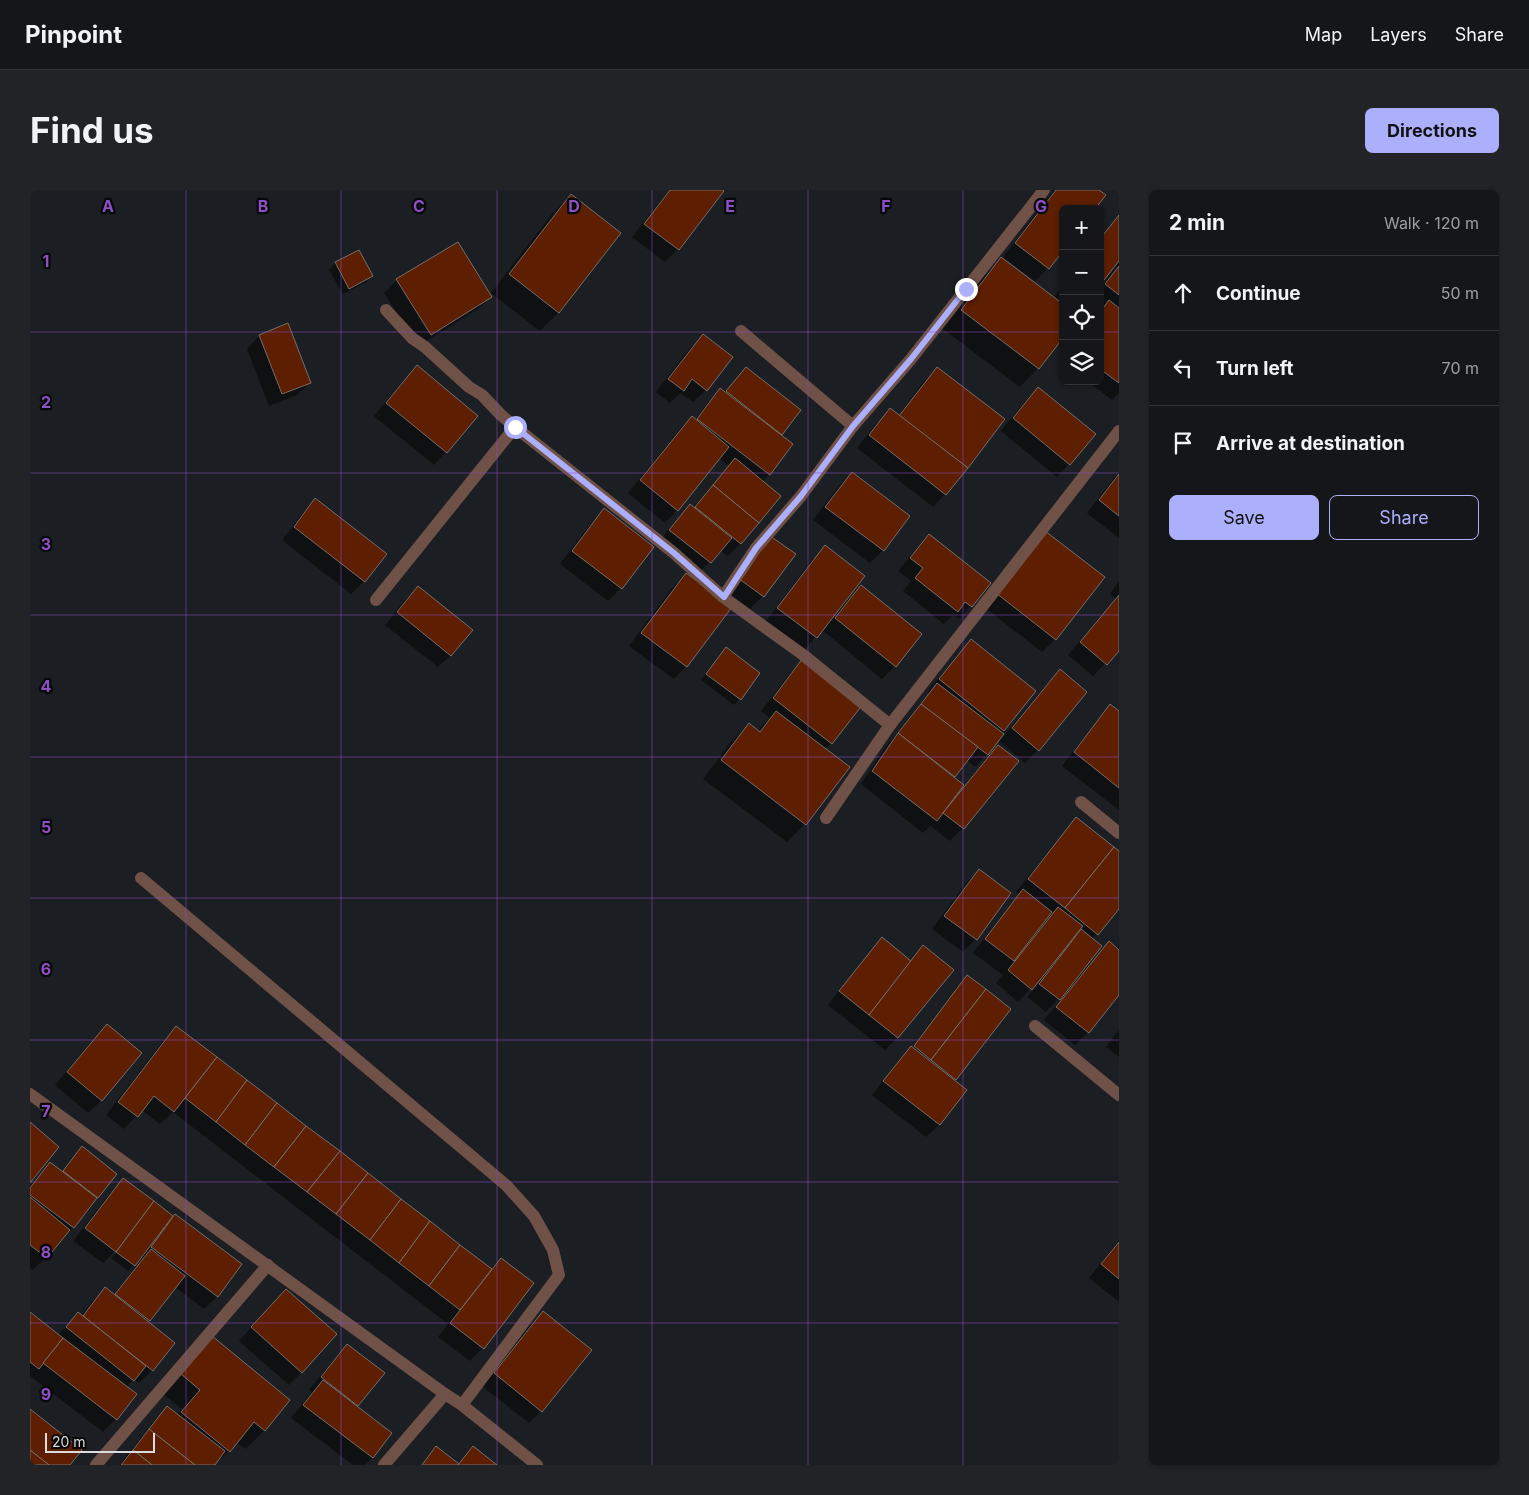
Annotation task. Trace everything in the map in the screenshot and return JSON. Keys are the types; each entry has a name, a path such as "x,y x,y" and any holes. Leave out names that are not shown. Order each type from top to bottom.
{"street":[{"path":"724,597 756,548 801,496 853,426 911,359 1044,190"},
{"path":"386,310 412,338 469,387 482,394 515,427 674,553 724,597 802,654 890,725"},
{"path":"741,331 853,426"},
{"path":"376,600 515,427"},
{"path":"826,818 890,725 1119,431"},
{"path":"1081,802 1119,832"},
{"path":"141,878 506,1186 534,1216 553,1250 559,1275 462,1405"},
{"path":"1035,1026 1119,1095"},
{"path":"30,1094 462,1405 536,1465"},
{"path":"96,1465 268,1265"},
{"path":"384,1465 445,1394"}],"building":[{"path":"670,190 724,191 679,250 644,224"},
{"path":"1056,190 1099,190 1106,195 1098,205 1059,205 1059,256 1049,269 1015,243"},
{"path":"571,194 621,233 559,313 509,274"},
{"path":"1119,215 1119,261 1104,280 1104,250 1104,234"},
{"path":"458,242 492,297 431,335 396,279"},
{"path":"359,250 373,276 349,289 335,262"},
{"path":"1001,257 1059,301 1059,343 1039,369 961,310"},
{"path":"1119,266 1119,295 1105,284"},
{"path":"1109,300 1119,308 1119,383 1104,372 1104,307"},
{"path":"288,323 311,383 282,394 259,335"},
{"path":"703,334 733,357 707,391 692,379 684,391 668,379"},
{"path":"417,365 478,416 447,453 386,403"},
{"path":"746,367 801,410 782,435 726,391"},
{"path":"937,367 1005,419 968,468 899,416"},
{"path":"1038,387 1096,434 1070,465 1013,418"},
{"path":"720,388 793,444 770,475 697,419"},
{"path":"890,408 968,468 946,495 869,435"},
{"path":"692,416 729,447 678,511 640,480"},
{"path":"735,458 781,496 759,523 713,485"},
{"path":"852,472 910,516 884,551 825,507"},
{"path":"1119,474 1119,516 1099,500"},
{"path":"713,485 759,523 741,544 695,507"},
{"path":"315,498 387,554 365,582 294,527"},
{"path":"690,504 732,538 711,563 669,530"},
{"path":"604,508 654,547 622,589 572,551"},
{"path":"1045,531 1105,577 1056,640 996,593"},
{"path":"929,534 991,583 972,607 965,602 958,612 915,578 923,568 910,558"},
{"path":"770,536 796,554 764,597 738,578"},
{"path":"825,545 865,576 817,638 777,608"},
{"path":"686,573 732,607 687,667 641,633"},
{"path":"861,585 922,634 896,667 835,618"},
{"path":"418,586 473,630 451,656 397,612"},
{"path":"1119,595 1119,651 1107,665 1080,642"},
{"path":"971,639 1036,691 1004,731 939,679"},
{"path":"726,647 760,673 741,700 706,674"},
{"path":"803,658 863,704 832,744 773,698"},
{"path":"1060,669 1087,692 1039,751 1012,728"},
{"path":"937,683 1004,734 988,755 921,704"},
{"path":"921,704 978,747 955,777 898,733"},
{"path":"1110,704 1119,711 1119,788 1074,752"},
{"path":"776,711 850,767 806,825 721,760 749,723 760,732"},
{"path":"898,733 964,785 937,821 872,771"},
{"path":"998,745 1019,761 964,829 943,813"},
{"path":"1076,817 1114,847 1065,908 1028,879"},
{"path":"1114,847 1119,851 1119,909 1098,935 1065,908"},
{"path":"979,869 1011,893 977,940 944,916"},
{"path":"1023,889 1052,912 1014,961 985,939"},
{"path":"1058,907 1083,926 1032,990 1008,970"},
{"path":"1081,929 1102,946 1060,1000 1039,984"},
{"path":"882,937 911,961 869,1015 839,991"},
{"path":"1109,941 1119,950 1119,995 1089,1033 1056,1007"},
{"path":"923,945 954,970 898,1038 869,1015"},
{"path":"967,975 986,989 931,1060 914,1046"},
{"path":"986,989 1011,1009 956,1080 931,1060"},
{"path":"107,1024 142,1053 102,1101 67,1072"},
{"path":"176,1026 217,1057 174,1112 154,1096 138,1117 118,1102"},
{"path":"911,1046 967,1090 940,1125 883,1081"},
{"path":"217,1057 247,1080 216,1122 185,1098"},
{"path":"247,1080 277,1103 245,1145 216,1122"},
{"path":"277,1103 306,1126 274,1167 245,1145"},
{"path":"30,1122 59,1147 30,1183"},
{"path":"306,1126 340,1151 307,1192 274,1167"},
{"path":"82,1146 117,1174 98,1198 63,1171"},
{"path":"340,1151 368,1173 336,1214 307,1192"},
{"path":"50,1162 97,1198 74,1228 30,1195 30,1188"},
{"path":"368,1173 401,1199 370,1240 336,1214"},
{"path":"123,1178 154,1201 116,1252 85,1228"},
{"path":"30,1197 70,1230 47,1258 30,1245"},
{"path":"401,1199 430,1221 399,1263 370,1240"},
{"path":"154,1201 173,1216 135,1266 116,1252"},
{"path":"175,1214 242,1264 218,1297 151,1247"},
{"path":"430,1221 460,1245 429,1286 399,1263"},
{"path":"1119,1242 1119,1279 1101,1264"},
{"path":"460,1245 492,1269 460,1310 429,1286"},
{"path":"151,1249 185,1276 150,1321 115,1294"},
{"path":"501,1258 534,1283 484,1349 450,1323"},
{"path":"105,1287 175,1343 153,1371 83,1316"},
{"path":"286,1289 337,1334 302,1373 251,1327"},
{"path":"543,1311 592,1350 542,1412 494,1373"},
{"path":"30,1312 63,1338 39,1369 30,1362"},
{"path":"78,1312 146,1366 134,1381 66,1327"},
{"path":"212,1336 290,1400 265,1431 254,1422 230,1452 181,1412 200,1390 181,1374"},
{"path":"63,1338 137,1394 117,1420 43,1363"},
{"path":"347,1344 385,1373 358,1406 321,1377"},
{"path":"323,1380 392,1433 373,1458 303,1405"},
{"path":"167,1406 225,1451 215,1465 195,1465 149,1429"},
{"path":"30,1409 82,1450 70,1465 49,1465 30,1450"},
{"path":"149,1429 195,1465 152,1465 133,1450"},
{"path":"436,1446 459,1464 422,1465"},
{"path":"473,1446 497,1465 458,1465"},
{"path":"30,1450 49,1465 30,1465"},
{"path":"133,1450 152,1465 121,1465"}],"route":[{"path":"515,427 674,553 724,597 756,548 801,496 853,426 911,359 966,289"}]}
